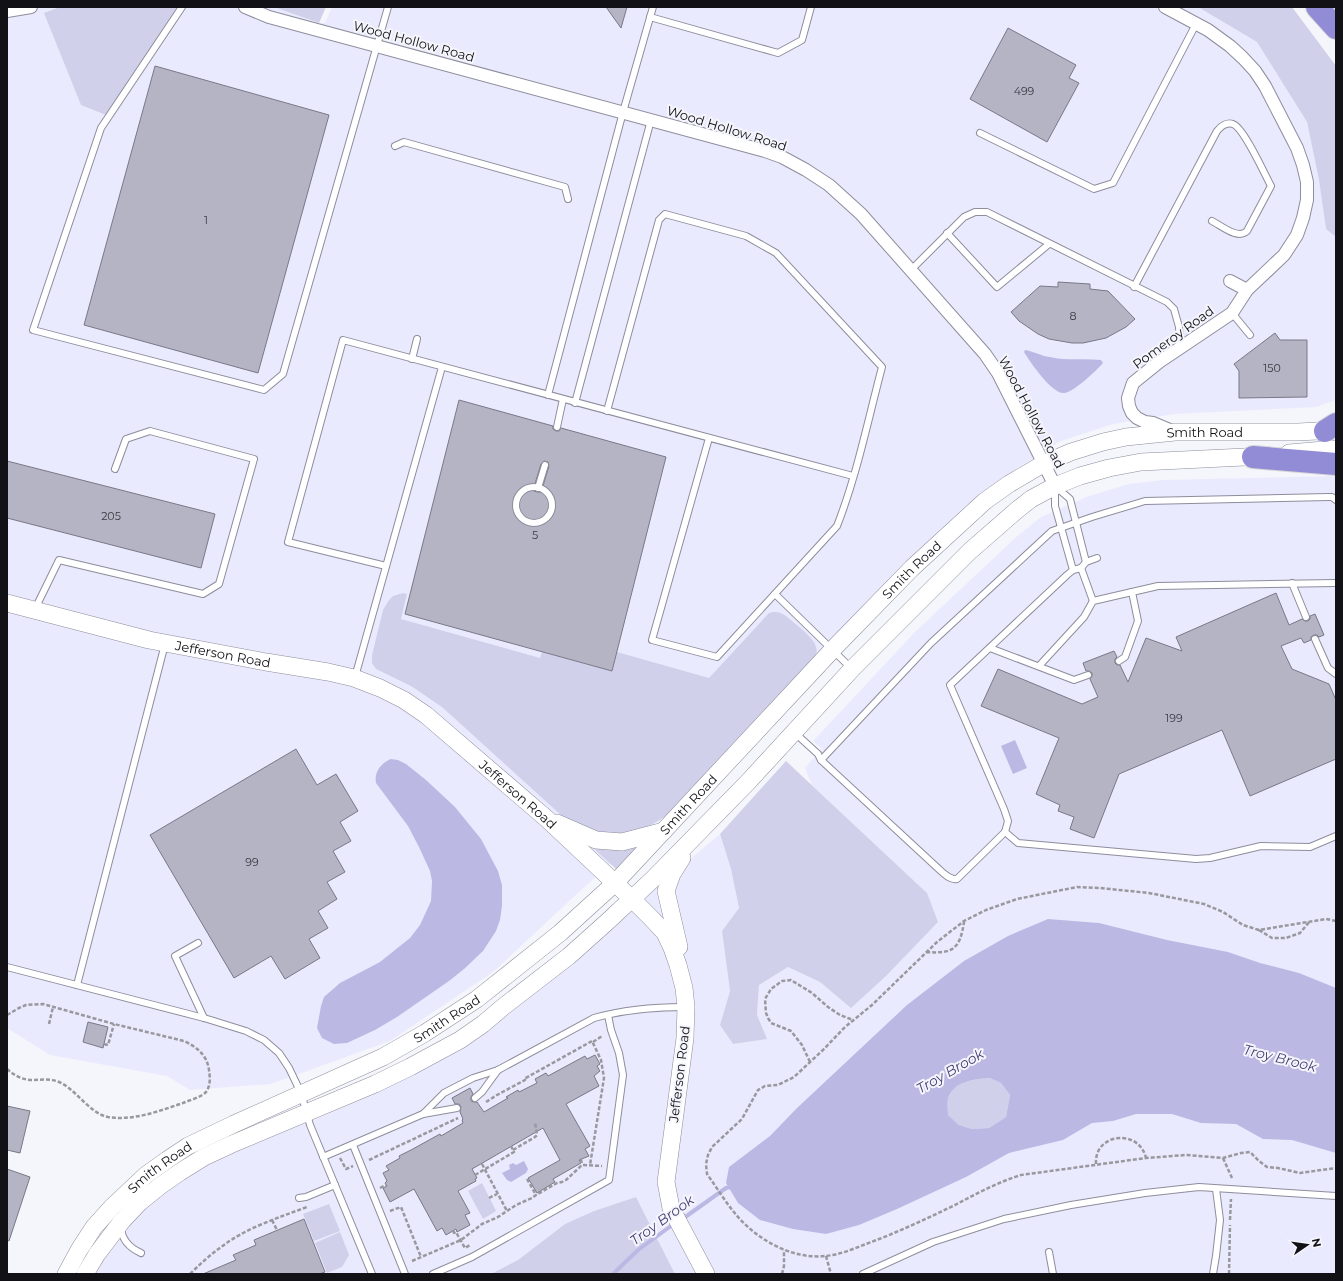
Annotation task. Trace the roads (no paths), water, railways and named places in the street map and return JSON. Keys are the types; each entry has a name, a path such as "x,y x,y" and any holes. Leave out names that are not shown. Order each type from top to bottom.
{"highway":[{"path":"1317,7 1336,28"},
{"path":"1253,457 1336,464"}],"main road":[{"name":"Smith Road","path":"66,1274 94,1227 112,1207 146,1175 167,1160 188,1146 301,1093 383,1057 425,1033 477,999 560,933 615,883 832,650 912,568 975,510 1009,484 1043,464 1071,452 1103,442 1149,434 1175,432 1333,433"},
{"name":"Smith Road","path":"85,1274 97,1254 120,1224 140,1202 160,1186 204,1157 375,1084 460,1040 483,1024 569,956 632,899 698,833 852,669 970,552 1031,499 1055,486 1080,476 1109,468 1141,462 1253,457 1333,433"},
{"name":"Jefferson Road","path":"7,603 128,635 266,662 328,672 354,678 380,688 404,700 426,715 547,819 652,918 665,933 676,959 684,988 686,1007 685,1038 666,1182 671,1208 706,1274"},
{"path":"547,819 596,840 622,842 664,831"},
{"path":"684,988 685,970 666,892 672,874 698,833"}],"street":[{"path":"7,11 31,7"},
{"name":"Wood Hollow Road","path":"246,7 269,16 377,46 765,151 806,170 829,185 861,214 985,354 998,373 1055,486"},
{"name":"Pomeroy Road","path":"1165,7 1208,30 1230,46 1255,71 1265,86 1297,148 1303,165 1307,200 1297,235 1284,255 1247,290 1232,313 1180,348 1133,383 1128,398 1132,413 1137,418 1175,432"},
{"path":"1230,281 1247,290"}],"lane":[{"path":"182,7 101,128 33,330 264,390 284,374 388,7"},
{"path":"548,395 623,112 653,7"},
{"path":"650,17 778,53 802,40 811,7"},
{"path":"980,133 1094,189 1113,184 1196,24"},
{"path":"575,402 651,120"},
{"path":"1134,287 1218,131 1223,126 1234,124 1238,127 1252,149 1271,186 1244,234 1236,234 1212,221"},
{"path":"395,146 404,142 565,187 568,199"},
{"path":"911,270 967,214 986,212 1134,287 1167,302 1174,309 1179,327 1180,348"},
{"path":"607,411 659,220 665,214 731,231 755,240 776,253 882,367 845,506 837,526 717,657 652,640 709,438"},
{"path":"948,233 997,288 1049,244"},
{"path":"1232,313 1250,335"},
{"path":"412,358 417,339"},
{"path":"386,566 288,542 343,340 853,476"},
{"path":"354,678 442,366"},
{"path":"557,427 563,399"},
{"path":"34,610 59,560 203,594 219,584 254,459 150,431 126,439 115,468"},
{"path":"538,488 545,465"},
{"path":"1055,486 1070,499 1086,562"},
{"path":"1055,486 1055,506 1073,570"},
{"path":"533,487 538,488 544,490 548,494 552,505 548,516 538,522 527,521 522,518 519,513 517,502 522,492 533,487"},
{"path":"821,760 932,642 1052,531 1134,503 1153,500 1332,497 1336,500"},
{"path":"794,732 818,754 821,760 852,790 950,878 957,879 1005,832 1008,821 950,685 1073,570 1081,568 1086,562 1098,558"},
{"path":"1039,666 1084,618 1093,601 1081,568"},
{"path":"1093,601 1158,586 1336,582"},
{"path":"1292,583 1306,617"},
{"path":"1119,661 1125,657 1138,621 1132,592"},
{"path":"775,594 852,669"},
{"path":"1315,639 1328,668 1336,674"},
{"path":"77,985 166,643"},
{"path":"990,648 1074,680 1088,675"},
{"path":"1005,832 1018,843 1196,859 1210,858 1261,846 1310,847 1336,836"},
{"path":"198,943 175,956 204,1018"},
{"path":"7,967 204,1018 246,1031 264,1040 279,1053 289,1068 301,1093 306,1113 323,1157 372,1274"},
{"path":"423,1114 444,1093 472,1078 498,1070 594,1018 662,1008 686,1007"},
{"path":"433,1274 472,1257 609,1180 623,1075 619,1053 611,1030 608,1015"},
{"path":"475,1098 482,1092 498,1070"},
{"path":"323,1157 423,1114 457,1108"},
{"path":"353,1145 406,1274"},
{"path":"299,1198 306,1197 335,1185"},
{"path":"863,1274 934,1242 1004,1219 1071,1205 1146,1193 1199,1187 1336,1196"},
{"path":"1213,1274 1220,1220 1216,1189"},
{"path":"120,1224 122,1235 126,1242 141,1253"},
{"path":"1049,1252 1053,1274"}],"water":[{"path":"1025,350 1043,356 1069,359 1101,360 1103,363 1079,385 1064,393 1059,392 1042,377 1024,352"},
{"path":"1015,740 1027,768 1013,774 1001,746"},
{"path":"391,759 398,760 406,764 426,780 455,807 481,839 498,871 502,885 500,920 496,931 483,951 449,981 397,1017 375,1030 347,1043 334,1044 322,1038 317,1028 324,997 340,983 380,962 410,938 420,925 431,901 432,881 430,871 419,847 408,826 376,783 376,775 379,768"},
{"path":"1048,919 1099,923 1167,940 1228,952 1260,963 1299,973 1336,988 1336,1153 1292,1140 1263,1139 1236,1124 1201,1123 1172,1114 1136,1114 1113,1121 1092,1123 1063,1140 1009,1153 966,1177 897,1209 859,1225 826,1234 793,1229 760,1220 738,1203 726,1183 729,1167 770,1136 796,1109 907,1005 964,961 1008,936","holes":["990,1078 1001,1083 1010,1095 1006,1117 989,1128 972,1129 959,1125 948,1115 948,1099 955,1088 965,1082 978,1079"]},
{"path":"524,1161 528,1169 526,1173 511,1182 507,1180 502,1173 510,1169 509,1165 513,1163 516,1165"}],"waterway":[{"name":"Troy Brook","path":"681,1220 726,1188 734,1186"},
{"name":"Troy Brook","path":"613,1274 638,1250 675,1223"}]}
